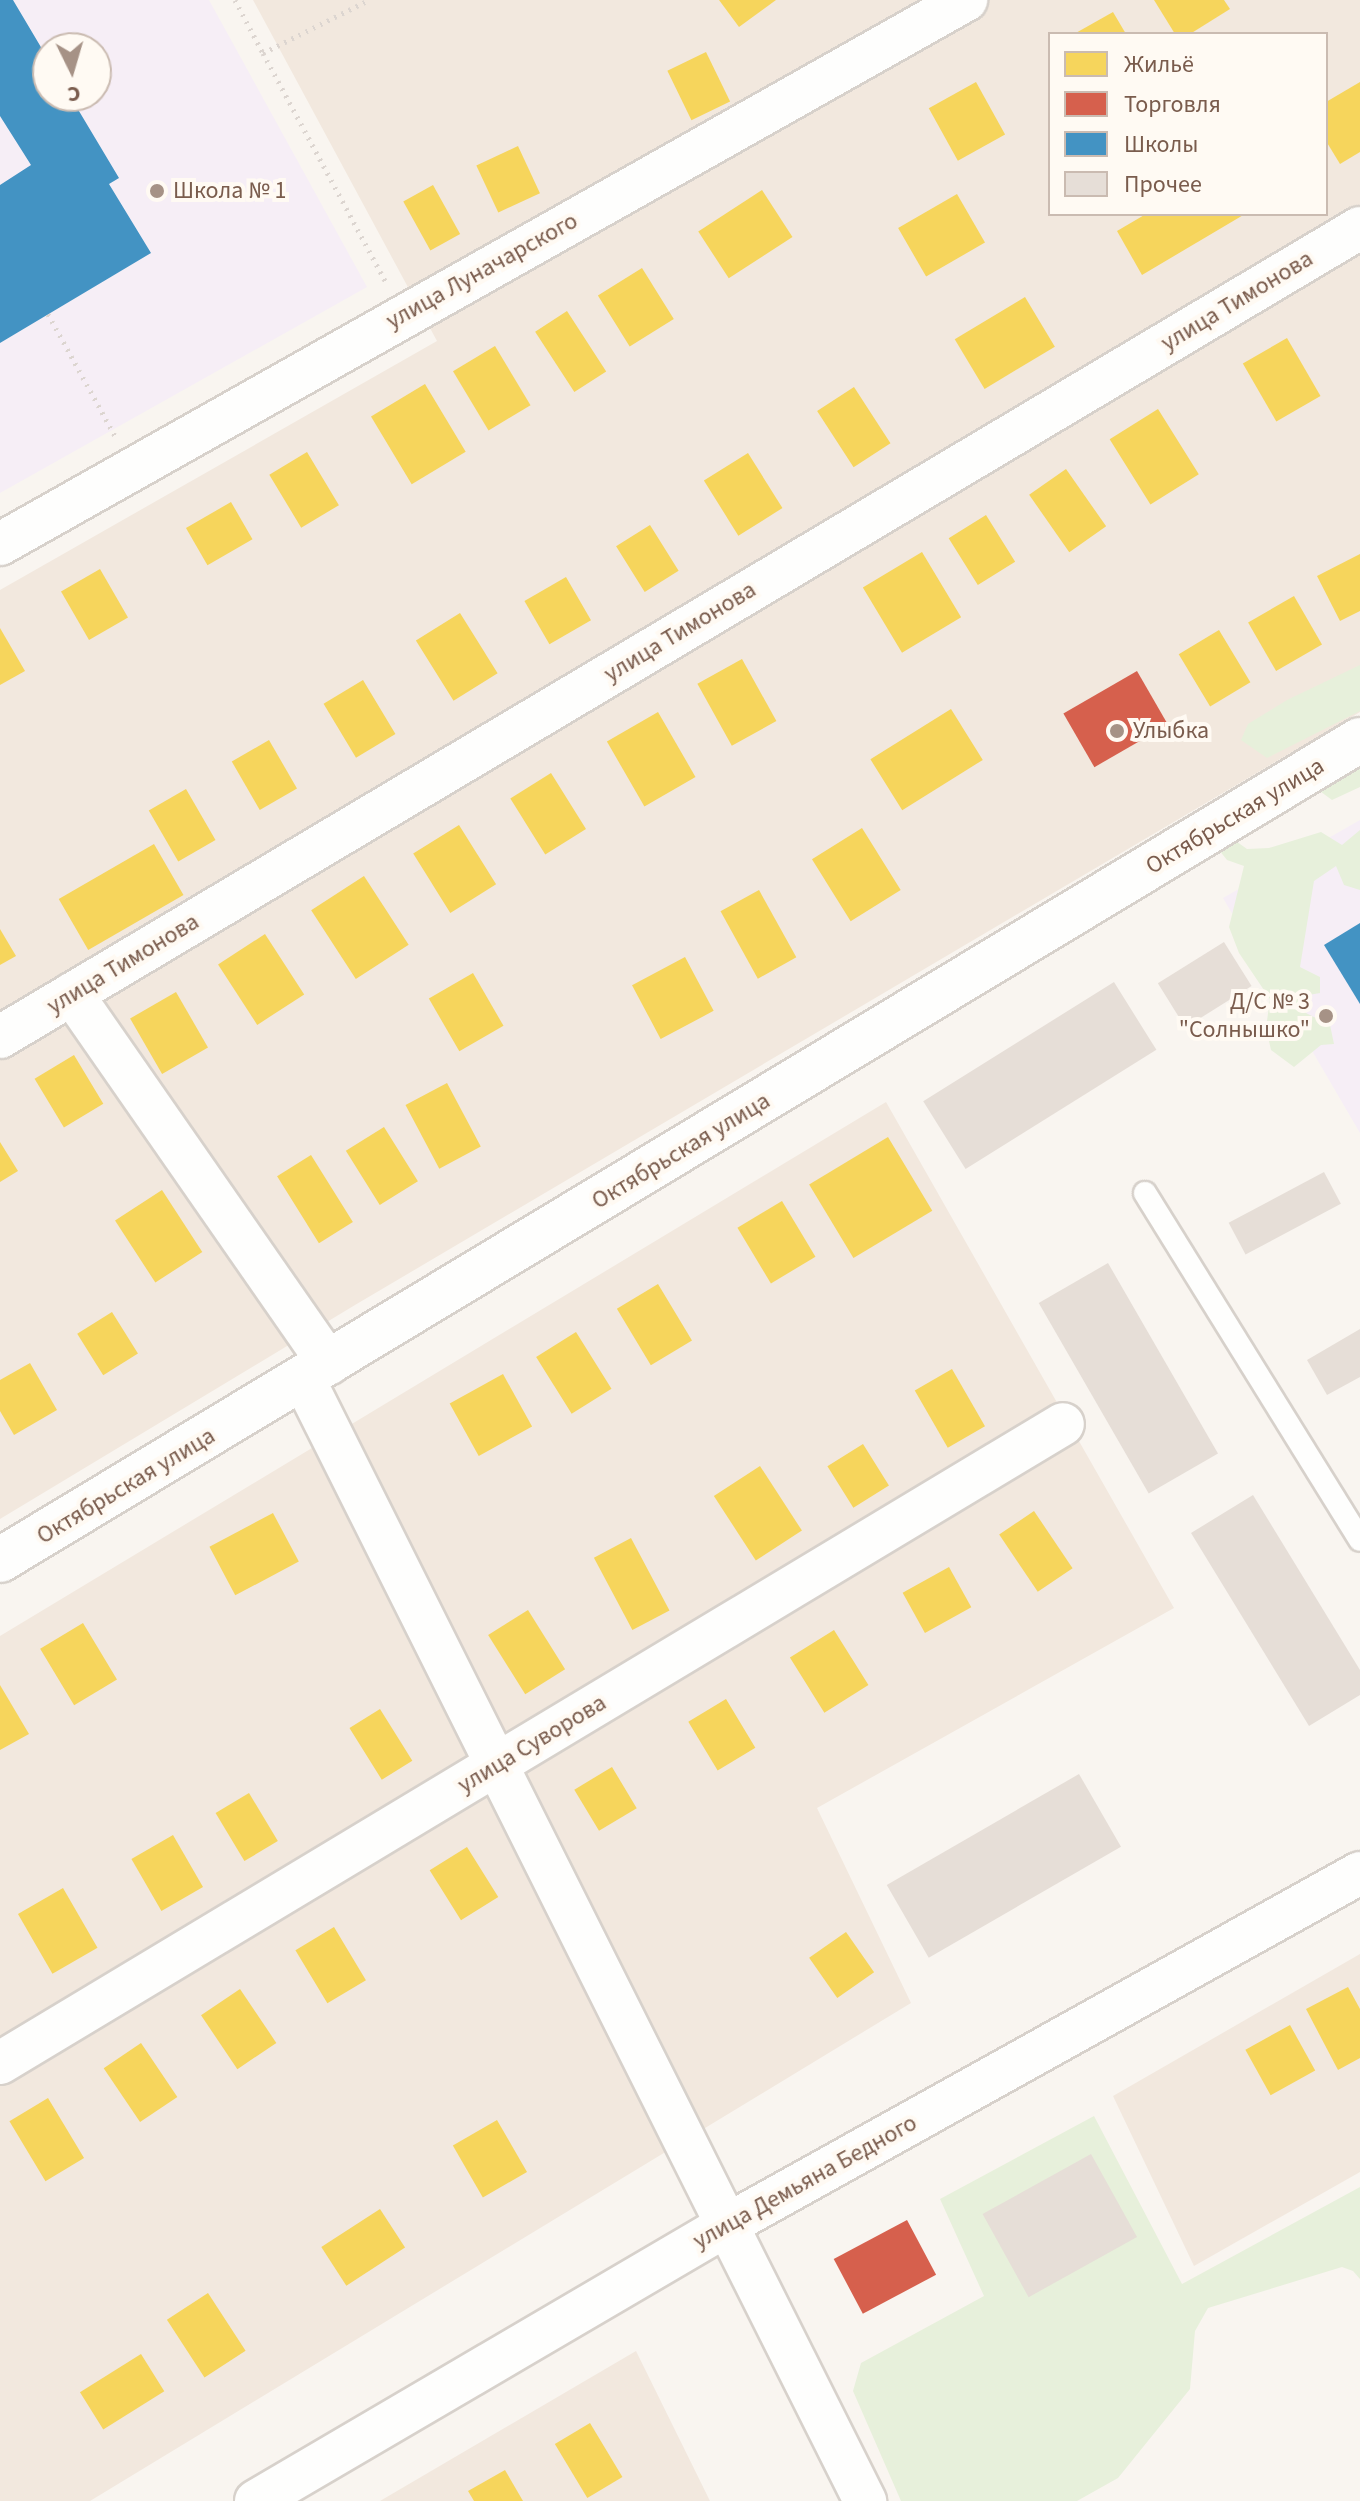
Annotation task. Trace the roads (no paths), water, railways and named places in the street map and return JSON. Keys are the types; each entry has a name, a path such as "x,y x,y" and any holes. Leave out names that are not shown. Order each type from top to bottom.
{"street":[{"name":"улица Луначарского","path":"0,544 966,0"},
{"name":"улица Тимонова","path":"0,1037 1360,228"},
{"name":"Октябрьская улица","path":"0,1560 317,1372 1360,740"},
{"path":"72,994 317,1372 497,1765 865,2501"},
{"name":"улица Суворова","path":"0,2063 1063,1424"},
{"name":"улица Демьяна Бедного","path":"256,2501 727,2225 1360,1873"}],"lane":[{"path":"1145,1193 1360,1540"}],"place":[{"name":"Школа № 1","path":"157,191"},
{"name":"Улыбка","path":"1117,731"},
{"name":"Д/С № 3 \"Солнышко\"","path":"1326,1016"}]}
